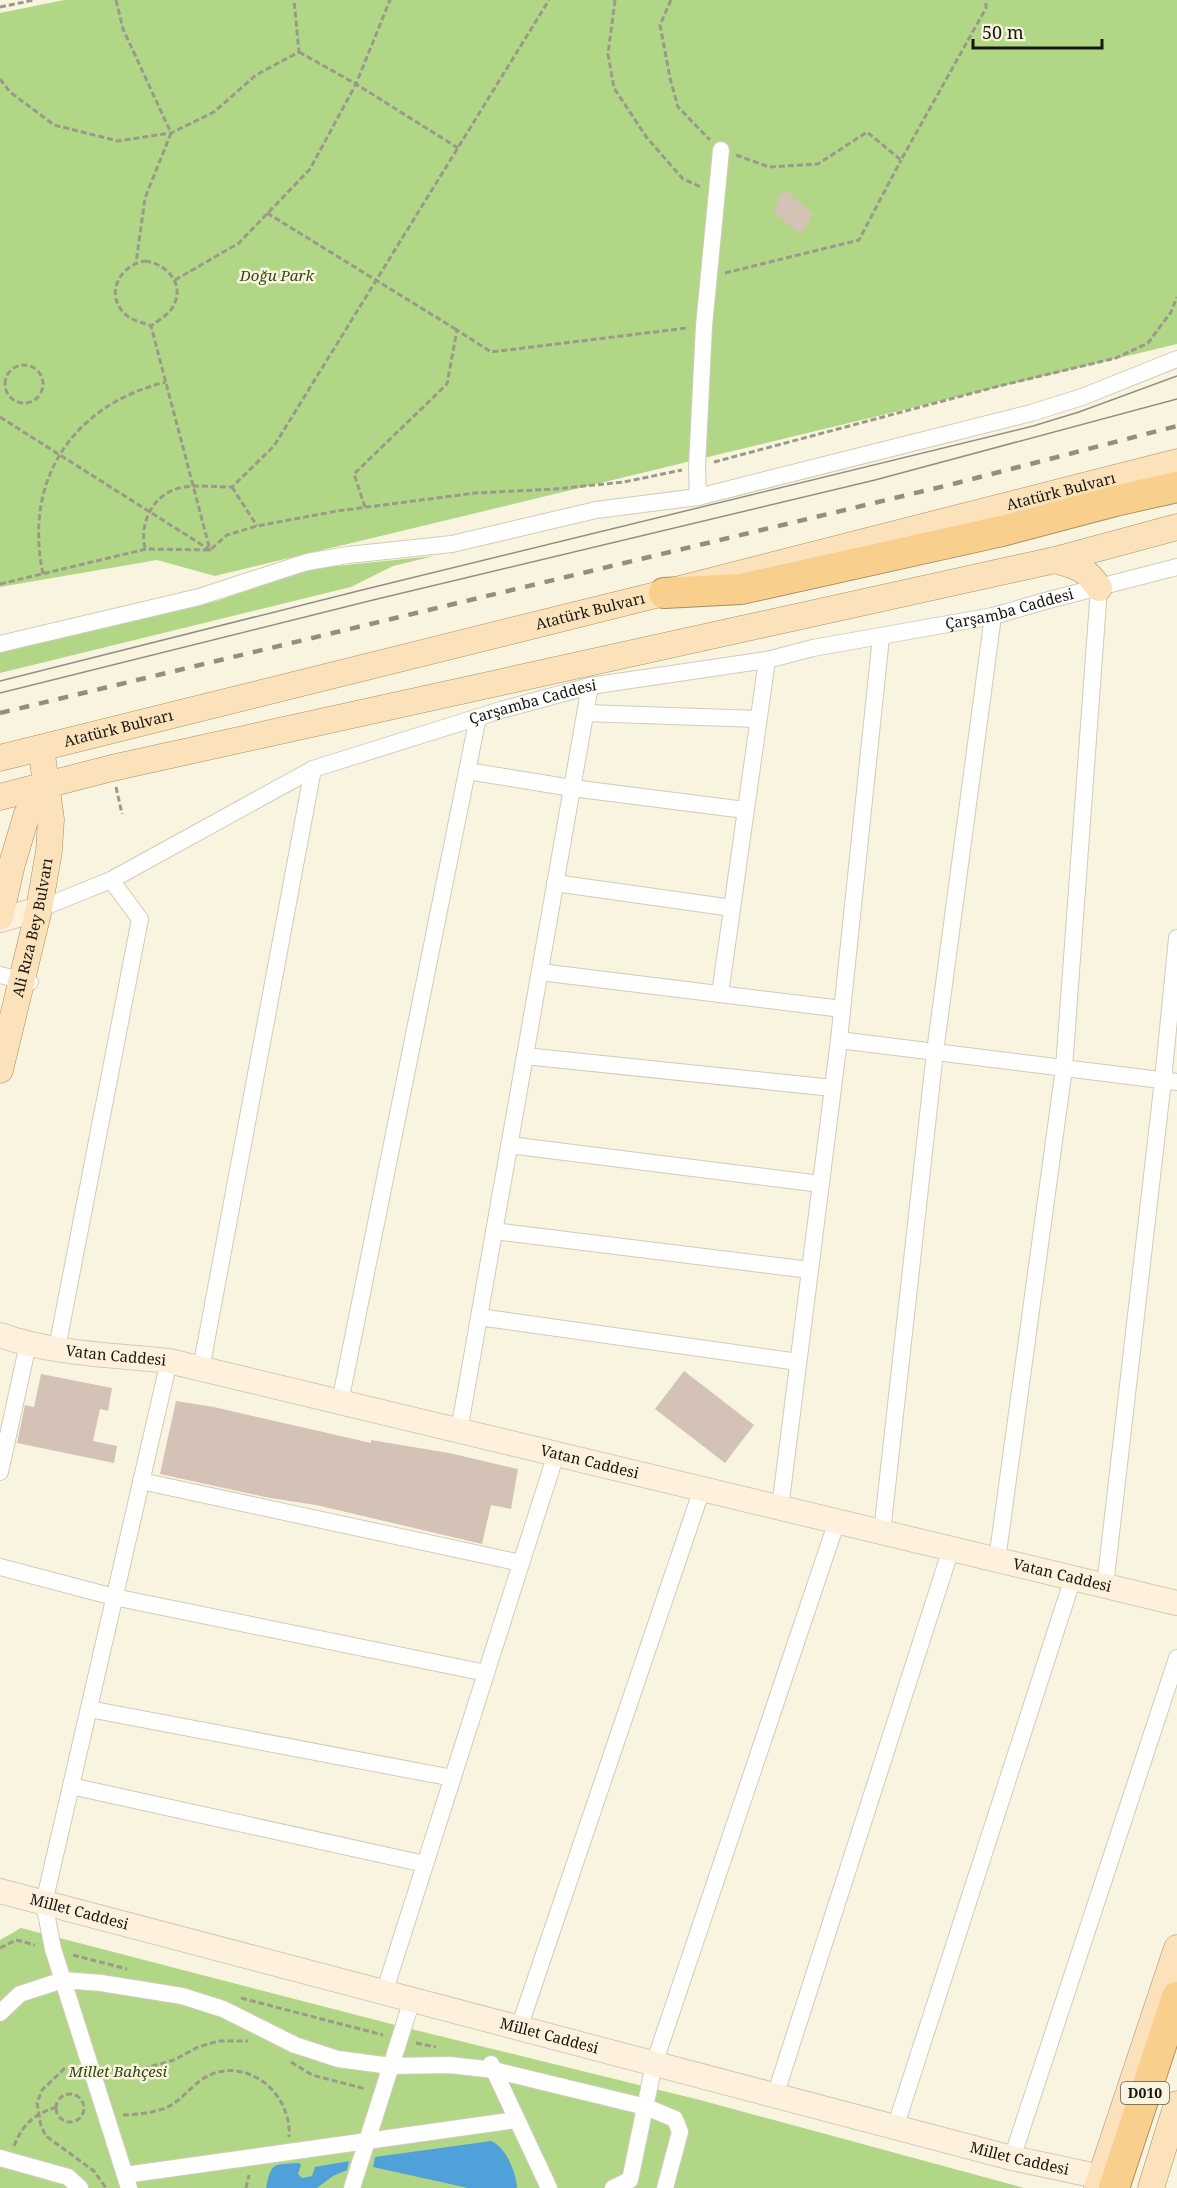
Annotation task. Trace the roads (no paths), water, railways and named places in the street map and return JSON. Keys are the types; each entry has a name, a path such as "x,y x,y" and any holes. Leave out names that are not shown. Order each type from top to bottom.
{"highway":[{"path":"664,593 741,589 1002,531 1177,487"},
{"name":"D010","path":"1112,2184 1177,1997"},
{"name":"D010","path":"1112,2184 1177,2050"}],"main road":[{"name":"Atatürk Bulvarı","path":"0,758 1146,472 1177,462"},
{"path":"0,797 112,768 1055,560 1177,527"},
{"path":"1055,560 1076,567 1090,575 1099,588"},
{"name":"Ali Rıza Bey Bulvarı","path":"0,1070 18,979 39,909 49,851 51,819 41,748"},
{"path":"0,918 6,854 46,784"},
{"name":"Çarşamba Caddesi","path":"0,918 39,909"},
{"name":"Vatan Caddesi","path":"10,1339 57,1348 169,1361 1177,1603"},
{"name":"Millet Caddesi","path":"0,1891 1112,2184"},
{"path":"1112,2184 1177,1948"},
{"path":"1151,2188 1177,2104"}],"street":[{"path":"698,497 697,467 704,326 721,150"},
{"path":"0,644 198,597 308,562 348,555 452,544 596,510 698,497 1031,413 1082,397 1177,359"},
{"name":"Çarşamba Caddesi","path":"39,909 111,880 313,769 478,717 590,686 766,660 813,648 993,616 1177,567"},
{"path":"997,1560 1064,1068 1099,588"},
{"path":"882,1532 935,1052 993,616"},
{"path":"780,1508 839,1040 881,637"},
{"path":"720,994 766,660"},
{"path":"459,1431 590,686"},
{"path":"585,713 758,719"},
{"path":"340,1402 478,717"},
{"path":"201,1369 313,769"},
{"path":"467,771 572,788 745,810"},
{"path":"57,1348 140,919 111,880"},
{"path":"555,883 732,908"},
{"path":"1105,1586 1170,1081 1177,938"},
{"path":"540,972 842,1009"},
{"path":"839,1040 1170,1081"},
{"path":"525,1056 833,1088"},
{"path":"509,1145 821,1184"},
{"path":"494,1232 810,1270"},
{"path":"479,1317 798,1362"},
{"path":"0,1472 10,1339"},
{"path":"169,1361 44,1903 53,1949 127,2182 288,2152 516,2120"},
{"path":"384,1993 556,1454"},
{"path":"141,1481 521,1563"},
{"path":"519,2028 702,1489"},
{"path":"613,2188 630,2180 654,2064 837,1521"},
{"path":"775,2096 951,1549"},
{"path":"0,1567 114,1597 486,1673"},
{"path":"895,2128 1073,1578"},
{"path":"1012,2158 1177,1658"},
{"path":"89,1709 453,1778"},
{"path":"71,1786 425,1864"},
{"path":"0,2013 20,1994 63,1980 101,1983 182,1996 223,2009 295,2045 338,2059 391,2066 492,2065 646,2107 675,2119 680,2132 665,2188"},
{"path":"352,2188 411,2000"},
{"path":"492,2065 549,2188"},
{"path":"4,2159 68,2177 80,2188"}],"water":[{"path":"491,2141 506,2154 515,2175 517,2188 468,2188 373,2167 375,2157"},
{"path":"349,2161 347,2170 333,2176 317,2188 266,2188 272,2169 278,2165 299,2163 301,2165 298,2174 302,2178 312,2176 315,2167"}],"tram line":[{"path":"0,681 1033,426 1079,412 1177,376"},
{"path":"0,693 373,600 875,480 1177,399"}],"railway":[{"path":"0,713 953,484 1177,426"}],"park label":[{"name":"Doğu Park","path":"277,276"},
{"name":"Millet Bahçesi","path":"118,2072"}]}
